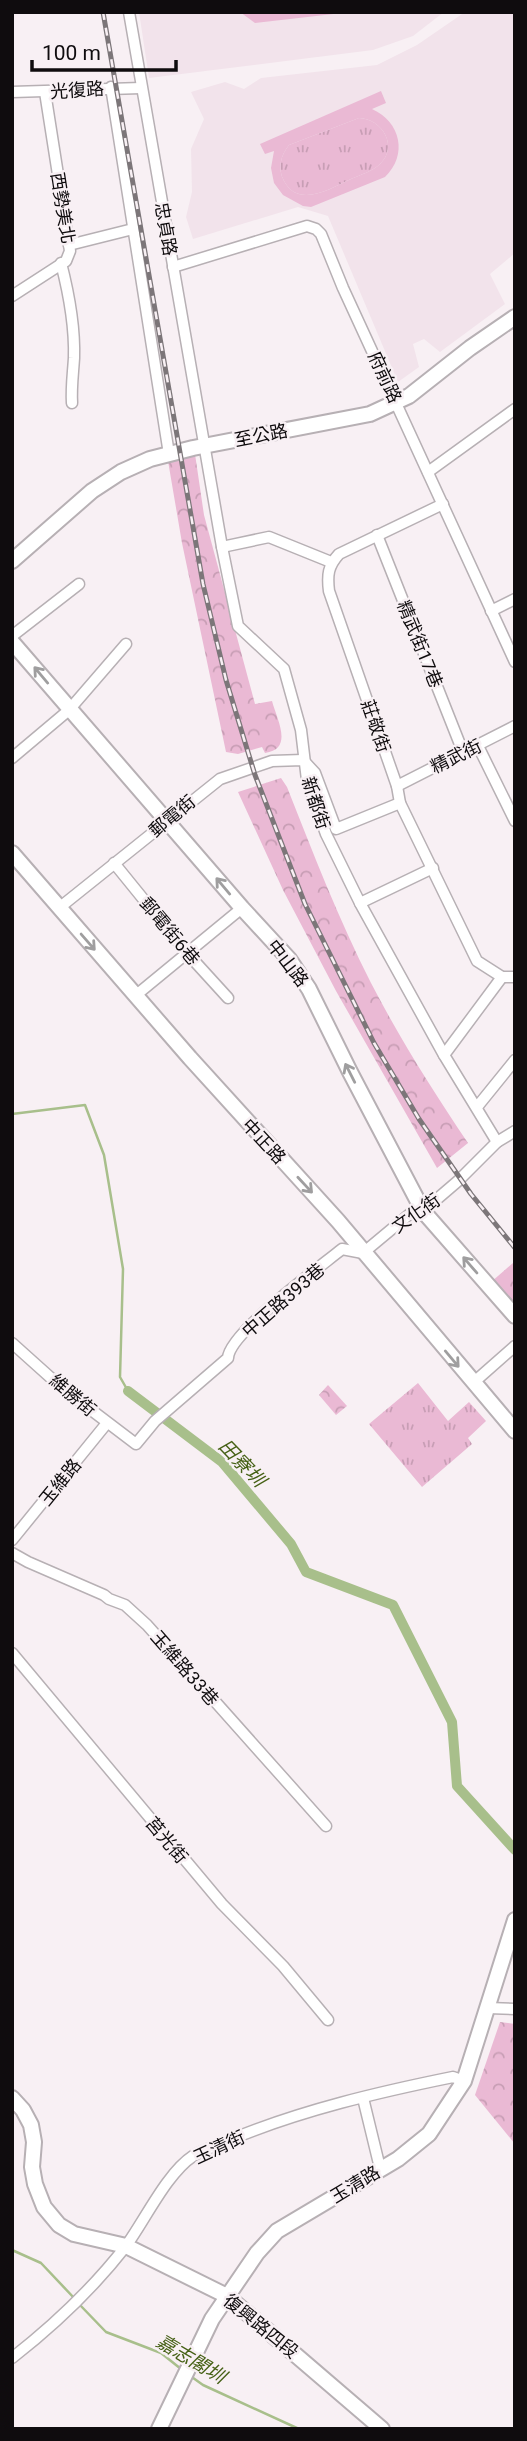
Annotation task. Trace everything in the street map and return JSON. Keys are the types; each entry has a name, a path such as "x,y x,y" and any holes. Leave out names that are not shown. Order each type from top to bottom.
{"street":[{"name":"忠貞路","path":"129,12 205,446"},
{"path":"111,88 169,454"},
{"name":"光復路","path":"12,92 141,88"},
{"name":"西勢美北","path":"45,92 70,251 66,261 61,263 72,323 72,404"},
{"name":"府前路","path":"173,268 307,226 321,234 343,288 515,662"},
{"path":"69,245 133,229"},
{"path":"12,296 61,263"},
{"name":"至公路","path":"12,561 92,491 121,472 169,454 370,414 398,403 515,317"},
{"path":"428,472 515,409"},
{"name":"新都街","path":"205,446 238,626 284,669 301,730 307,780 326,834 360,903 444,1055 497,1142"},
{"path":"222,547 269,537 331,562 339,554 443,504"},
{"name":"精武街17巷","path":"377,536 463,752"},
{"name":"莊敬街","path":"331,562 327,577 333,605 397,786 400,803 477,961 502,977"},
{"path":"12,636 79,584"},
{"path":"491,611 515,599"},
{"name":"中山路","path":"12,642 289,959 309,989 423,1211 515,1317"},
{"path":"12,758 69,710 126,644"},
{"name":"精武街","path":"397,786 515,726"},
{"path":"478,746 515,821"},
{"path":"303,760 315,773 336,829 400,803"},
{"name":"郵電街","path":"59,908 220,779 272,761 303,760"},
{"name":"中正路","path":"12,853 248,1124 338,1221 515,1431"},
{"name":"郵電街6巷","path":"114,863 187,953 228,998"},
{"path":"360,903 433,868"},
{"path":"135,996 242,908"},
{"path":"444,1055 502,977 515,977"},
{"path":"477,1107 515,1060"},
{"name":"文化街","path":"363,1253 411,1213 423,1211 497,1142 515,1131"},
{"name":"中正路393巷","path":"136,1444 155,1421 228,1358 228,1350 248,1328 332,1257 342,1249 363,1253"},
{"name":"維勝街","path":"12,1343 136,1444"},
{"path":"473,1383 515,1346"},
{"name":"玉維路","path":"12,1540 107,1423"},
{"name":"玉維路33巷","path":"12,1553 104,1595 109,1600 125,1605 177,1658 326,1826"},
{"name":"莒光街","path":"12,1653 213,1895 248,1934 283,1966 328,2020"},
{"name":"玉清路","path":"159,2429 212,2319 257,2253 277,2231 398,2159 429,2134 464,2081 515,1920"},
{"path":"488,2008 515,2009"},
{"name":"玉清街","path":"12,2358 65,2311 126,2246 170,2179 192,2156 260,2128 363,2098 453,2077 464,2081"},
{"name":"復興路四段","path":"12,2098 31,2125 35,2184 44,2207 59,2225 74,2234 126,2246 227,2296 382,2429"},
{"path":"363,2098 380,2168"}],"shaded area":[{"path":"139,12 444,12 413,36 373,50 149,78"},
{"path":"465,12 515,13 515,253 490,274 505,304 440,352 424,339 413,344 419,367 398,382 328,216 298,207 193,239 186,217 192,192 191,149 204,119 191,92 225,82 244,89 261,78 377,65 417,45"}],"green space":[{"path":"240,12 351,12 255,23"},
{"path":"381,91 386,103 372,109 390,122 395,130 399,149 397,159 385,177 311,207 303,206 283,195 274,183 271,168 274,151 265,154 260,144","holes":["359,118 381,128 388,142 388,149 380,164 366,173 316,194 298,194 290,189 284,181 280,167 289,145"]},
{"path":"359,118 375,123 385,135 388,149 380,164 366,173 316,194 298,194 290,189 284,181 280,167 289,145"},
{"path":"195,454 204,515 255,704 272,701 280,725 279,746 265,753 262,747 238,754 226,752 182,543 168,461"},
{"path":"281,778 337,911 371,983 417,1064 468,1143 437,1168 336,991 283,890 238,792"},
{"path":"513,1263 515,1265 515,1308 491,1282"},
{"path":"418,1383 448,1421 469,1402 486,1421 468,1438 472,1444 422,1487 369,1424"},
{"path":"328,1385 347,1406 336,1415 319,1395"},
{"path":"500,2022 515,2024 515,2144 475,2095"}],"waterway":[{"name":"田寮圳","path":"12,1114 85,1105 104,1155 123,1269 120,1377 128,1391"},
{"name":"田寮圳","path":"128,1391 222,1462 291,1544 306,1572 393,1605 452,1722 457,1786 515,1850"},
{"name":"嘉志閣圳","path":"12,2250 41,2263 75,2299"},
{"name":"嘉志閣圳","path":"79,2304 106,2332 161,2353 181,2369"},
{"name":"嘉志閣圳","path":"189,2375 203,2385 299,2429"}],"railway":[{"path":"103,12 203,584 226,680 255,775 305,904 374,1043 419,1119 471,1194 515,1248"}]}
